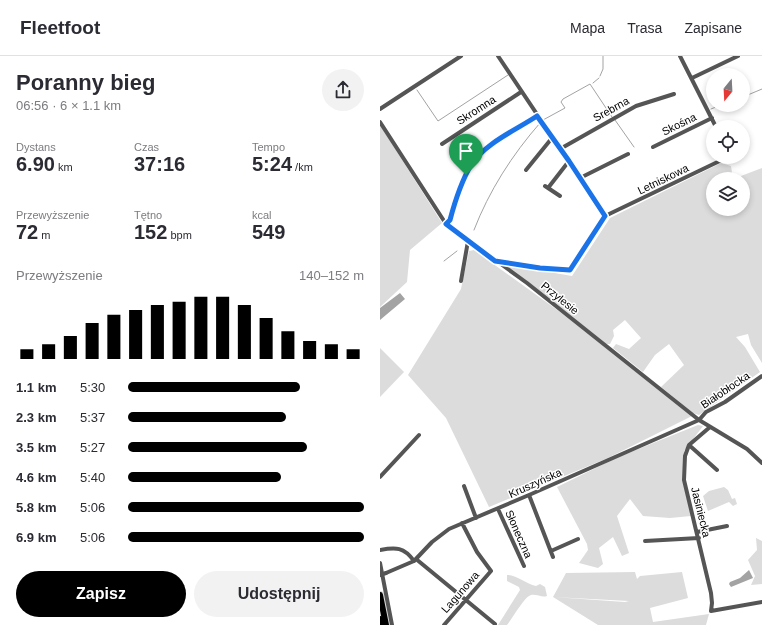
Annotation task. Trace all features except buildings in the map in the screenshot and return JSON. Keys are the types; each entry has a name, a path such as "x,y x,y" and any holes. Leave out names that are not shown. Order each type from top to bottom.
{"highway":[{"path":"380,595 386,625"},
{"path":"380,619 381,625"}],"street":[{"path":"380,109 461,56"},
{"path":"495,261 540,268 570,270 605,216 498,56"},
{"path":"680,56 712,118"},
{"path":"692,78 738,56"},
{"name":"Skromna","path":"442,144 521,92"},
{"name":"Srebrna","path":"560,149 636,106 674,94"},
{"path":"446,224 450,220 460,189 472,164 490,146 537,116"},
{"name":"Skośna","path":"653,147 712,118"},
{"name":"Przylesie","path":"380,122 446,224 527,283 699,420"},
{"path":"526,170 552,138"},
{"path":"580,178 628,154"},
{"path":"560,196 547,187 569,161"},
{"name":"Letniskowa","path":"605,216 713,164"},
{"path":"461,281 468,241"},
{"name":"Białobłocka","path":"699,420 706,412 725,402 762,376"},
{"path":"699,420 747,450 762,463"},
{"name":"Kruszyńska","path":"380,575 415,560 448,529 462,522 498,509 699,420"},
{"path":"710,427 689,445 717,470"},
{"path":"380,477 419,436"},
{"name":"Jasiniecka","path":"689,445 685,456 684,480 711,593 711,611 762,602"},
{"path":"464,486 476,518"},
{"path":"529,495 552,551 553,557"},
{"name":"Słoneczna","path":"498,509 524,566"},
{"name":"Lagunowa","path":"444,625 465,598 491,571 477,552 462,522"},
{"path":"697,532 727,526"},
{"path":"645,541 698,538"},
{"path":"552,551 578,539"},
{"path":"380,550 394,548 402,549 408,552 415,560 465,598 495,624"},
{"path":"380,562 392,625"}],"shaded area":[{"path":"380,125 442,223 410,250 407,282 380,307"},
{"path":"719,164 731,166 732,172 706,172 706,216 750,216 750,173 762,168 762,363 751,345 748,334 736,337 745,347 760,372 699,415 693,413 661,387 684,365 669,344 655,355 643,372 613,348 616,344 629,349 641,338 625,320 613,330 614,336 610,344 607,344 692,416 608,458 489,507 446,418 408,375 461,289 469,251 474,250 567,317 509,268 509,265 572,276 610,218"},
{"path":"400,293 405,299 380,320 380,308"},
{"path":"380,348 404,372 380,397"},
{"path":"698,425 703,426 684,451 683,480 691,516 670,518 643,516 630,499 617,516 629,553 622,556 613,537 599,548 603,564 598,568 579,563 588,550 587,544 557,487 610,461 608,458 611,460"},
{"path":"724,487 728,490 732,499 735,498 737,504 733,506 729,502 708,511 703,496 709,491"},
{"path":"756,538 762,541 762,584 751,585 755,576 748,560 757,550"},
{"path":"749,570 753,578 731,587 729,584 730,582 740,578"},
{"path":"635,572 637,579 640,576 682,572 688,598 650,608 653,622 709,614 706,625 598,625 553,597 566,573","holes":["553,597 629,601 625,602"]},
{"path":"507,575 514,576 536,586 540,584 545,587 547,596 528,596 507,625 498,625 520,590 519,587 507,581"}],"waterway":[{"path":"600,76 603,69 603,56"},
{"path":"417,90 438,121 508,75"},
{"path":"593,83 599,78"},
{"path":"543,120 565,108 561,102 563,99 590,84 612,117"},
{"path":"750,94 762,89"},
{"path":"615,120 634,147"},
{"path":"474,230 487,201 502,174 540,123"},
{"path":"444,261 457,251"}],"route":[{"path":"537,116 605,216 570,270 540,268 495,261 446,224 450,220 466,175 472,164 490,146 537,116"}]}
